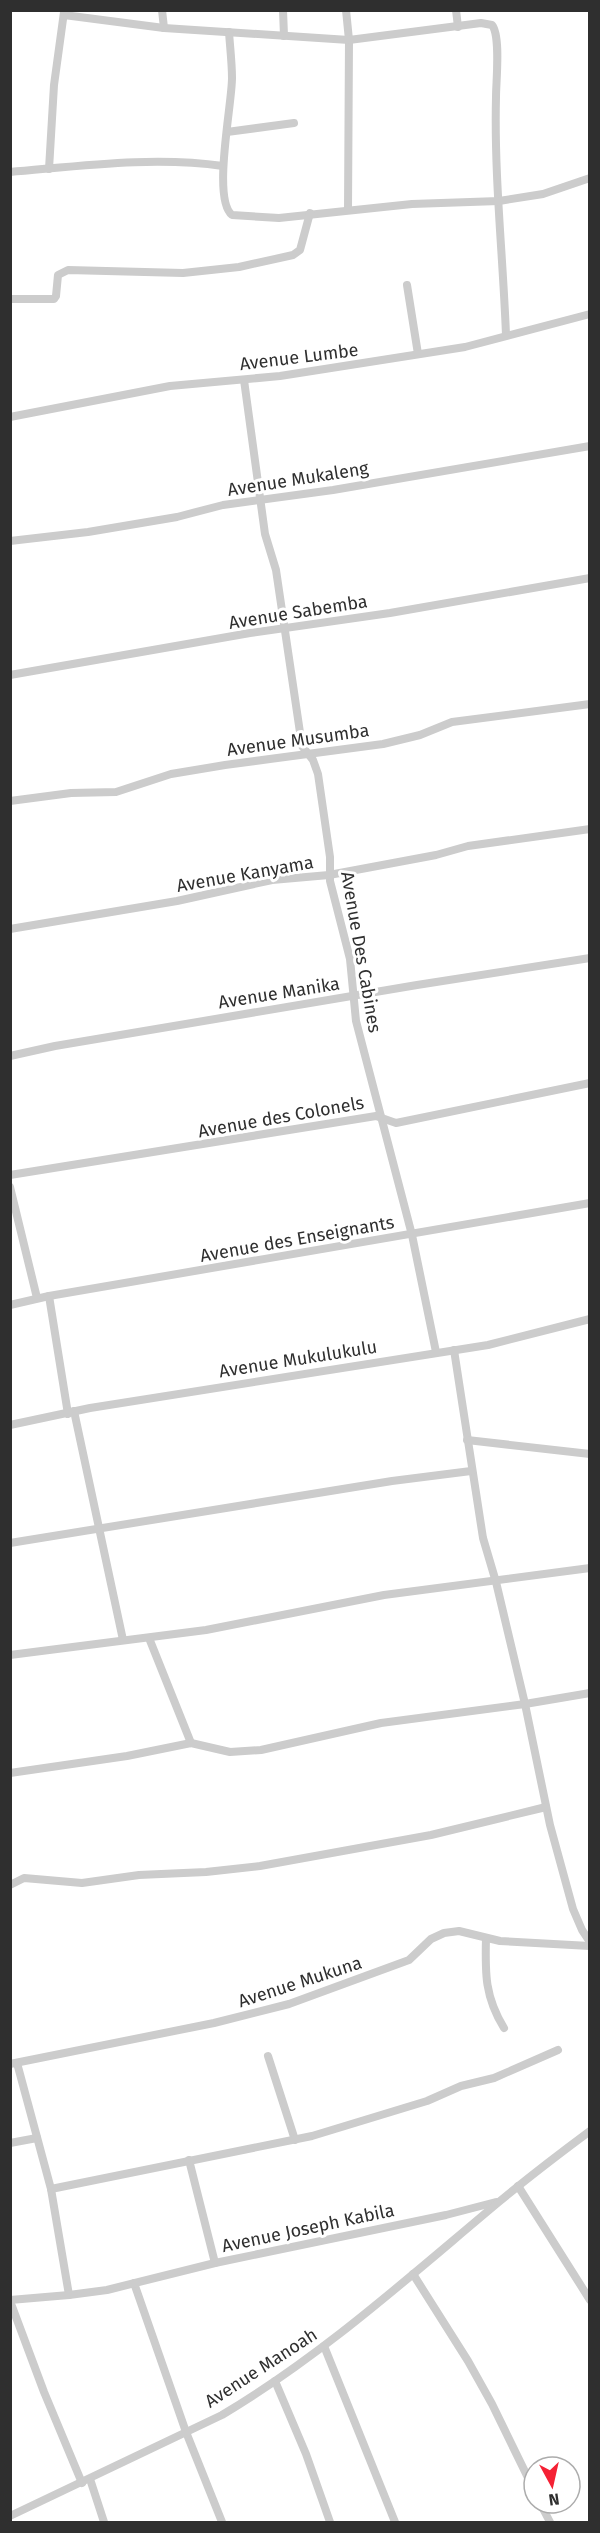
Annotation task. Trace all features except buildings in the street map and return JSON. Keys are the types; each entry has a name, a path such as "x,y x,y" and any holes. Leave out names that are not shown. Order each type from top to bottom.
{"street":[{"path":"162,10 164,28"},
{"path":"283,10 284,36"},
{"path":"346,10 350,40 348,209"},
{"path":"456,10 458,27"},
{"path":"49,169 50,129 64,13 164,28 350,40 487,23 495,30 495,127 507,335"},
{"path":"229,32 232,77 223,166 225,204 232,215 279,218 432,202 500,201 543,194 590,178"},
{"path":"227,132 294,123"},
{"path":"10,172 80,165 194,162 223,166"},
{"path":"10,299 54,299 58,275 68,270 183,273 239,267 292,255 300,250 310,213"},
{"path":"406,285 418,354"},
{"name":"Avenue Lumbe","path":"10,417 170,386 244,380 348,366 465,346 590,314"},
{"name":"Avenue Des Cabines","path":"244,380 260,500 276,570 302,746 315,764 321,791 330,857 329,874 350,959 356,1021 412,1235 436,1352"},
{"name":"Avenue Mukaleng","path":"10,541 99,530 260,500 590,447"},
{"name":"Avenue Sabemba","path":"10,675 284,628 390,614 590,578"},
{"name":"Avenue Musumba","path":"10,801 71,793 116,792 171,774 383,744 420,735 452,722 590,704"},
{"name":"Avenue Kanyama","path":"10,929 177,901 272,880 329,874 436,855 468,846 590,829"},
{"name":"Avenue Manika","path":"10,1056 55,1046 590,958"},
{"name":"Avenue des Colonels","path":"10,1175 376,1116 396,1123 590,1083"},
{"path":"10,1187 37,1298"},
{"name":"Avenue des Enseignants","path":"10,1305 48,1296 590,1203"},
{"path":"48,1296 71,1413 123,1640"},
{"name":"Avenue Mukulukulu","path":"10,1425 454,1350 512,1339 590,1319"},
{"path":"454,1350 483,1538 496,1582 525,1704 546,1807 573,1909 582,1930 590,1941"},
{"path":"467,1440 590,1454"},
{"path":"10,1543 392,1481 471,1471"},
{"path":"10,1655 149,1638 272,1619 384,1595 590,1568"},
{"path":"149,1638 191,1743"},
{"path":"10,1773 127,1756 191,1743 230,1752 244,1752 391,1722 590,1693"},
{"path":"10,1885 24,1878 74,1883 139,1875 252,1867 431,1835 546,1807"},
{"name":"Avenue Mukuna","path":"14,2063 214,2023 289,2004 409,1960 438,1935 459,1931 486,1938 546,1946 590,1946"},
{"path":"486,1938 485,1966 492,2008 504,2028"},
{"path":"51,2189 296,2140 358,2123 427,2101 461,2086 494,2078 558,2050"},
{"path":"268,2056 296,2140"},
{"path":"14,2063 51,2189 69,2295"},
{"name":"Avenue Joseph Kabila","path":"10,2300 69,2295 134,2283 215,2263 446,2215 501,2200 590,2131"},
{"path":"10,2143 37,2138"},
{"path":"189,2160 215,2263"},
{"path":"518,2186 590,2300"},
{"name":"Avenue Manoah","path":"10,2516 222,2415 275,2381 324,2346 501,2200"},
{"path":"413,2274 468,2361 522,2465"},
{"path":"134,2283 186,2432 222,2523"},
{"path":"10,2300 44,2392 82,2483"},
{"path":"324,2346 395,2523"},
{"path":"275,2381 306,2454 330,2523"},
{"path":"90,2479 104,2523"}]}
